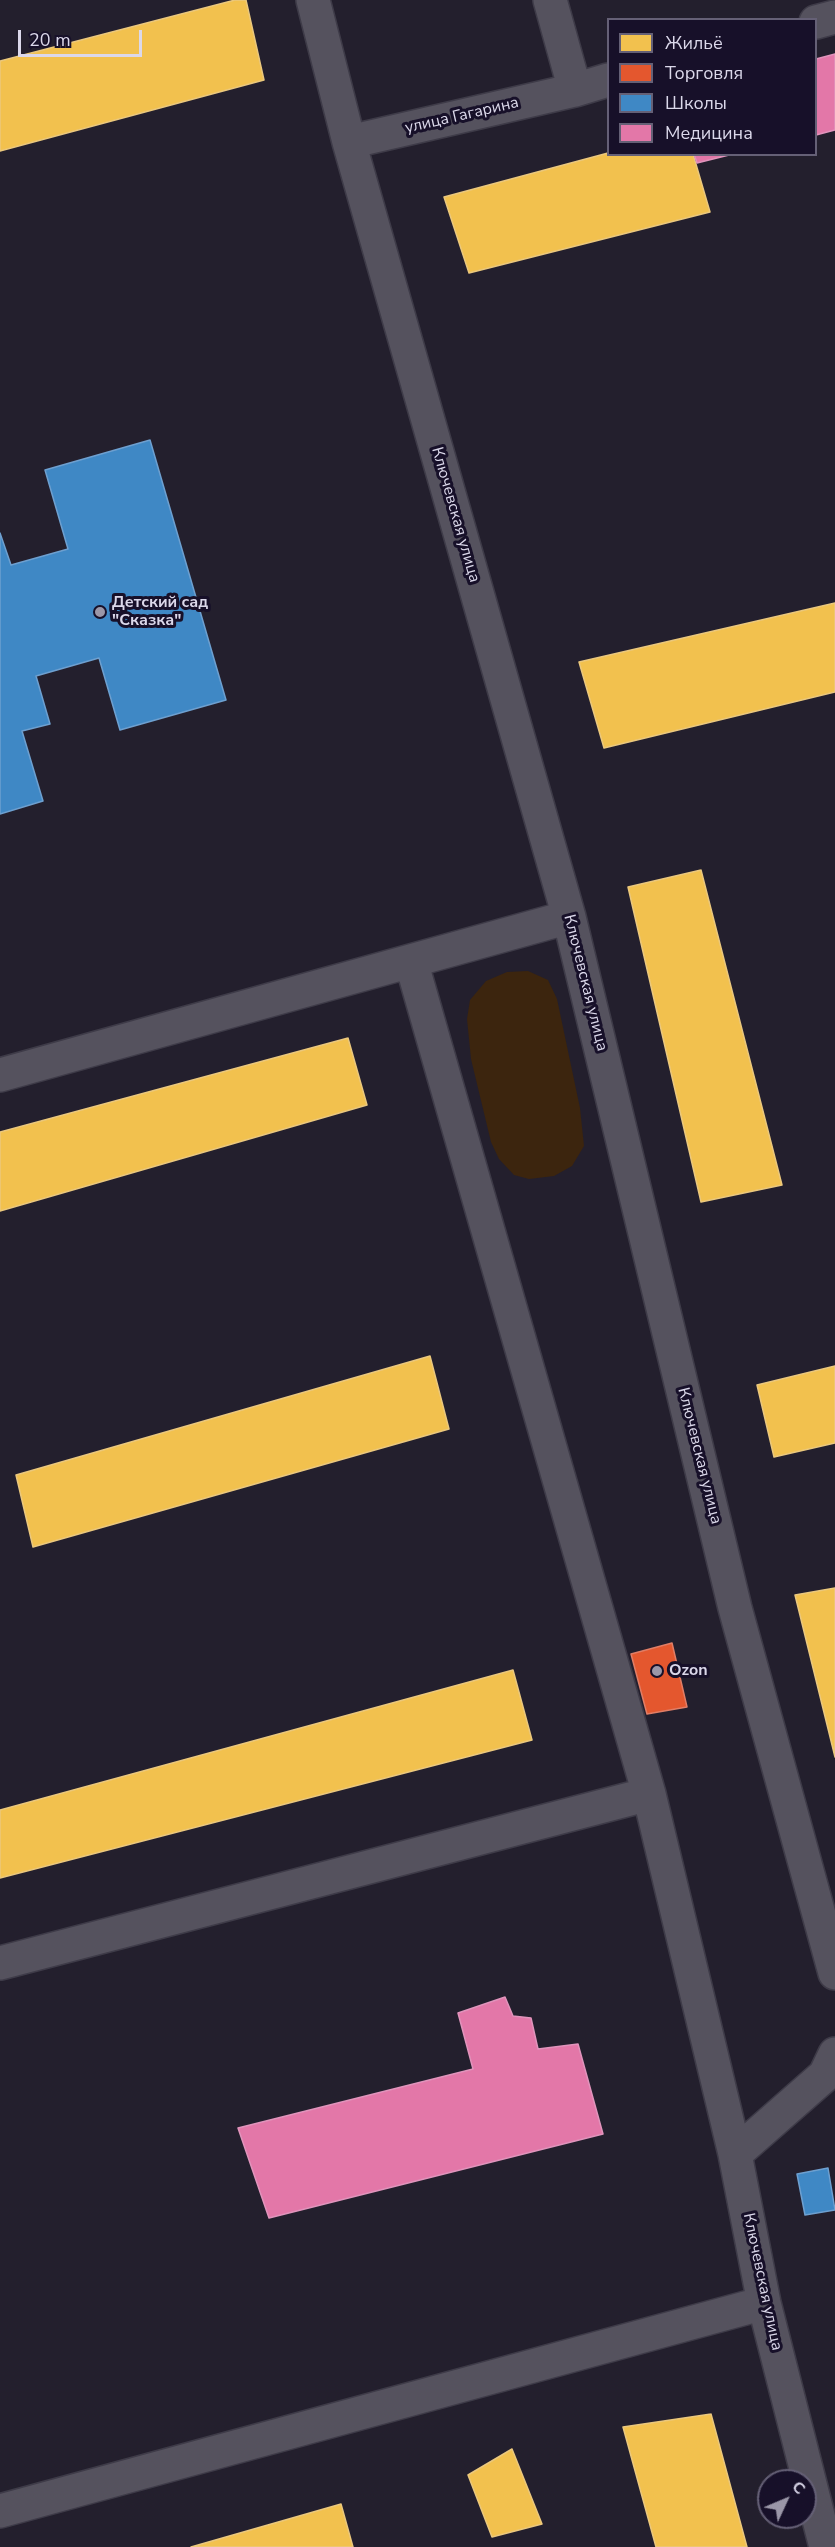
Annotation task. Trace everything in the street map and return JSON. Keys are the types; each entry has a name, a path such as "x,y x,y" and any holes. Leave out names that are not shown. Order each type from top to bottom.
{"street":[{"name":"Ключевская улица","path":"313,0 349,142 569,917 735,1608 835,1973"},
{"path":"550,0 575,90"},
{"path":"817,22 835,16"},
{"name":"улица Гагарина","path":"349,142 607,81"},
{"path":"0,1075 569,917"},
{"name":"Ключевская улица","path":"411,962 649,1794 735,2154 764,2303 826,2547"},
{"path":"0,1963 649,1794"},
{"path":"735,2154 825,2075 835,2054"},
{"path":"0,2511 764,2303"}],"shaded area":[{"path":"528,971 548,980 557,999 580,1108 584,1146 572,1166 554,1176 529,1179 514,1175 499,1159 491,1142 471,1059 467,1019 470,1000 486,981 507,972"}],"building: Жильё":[{"path":"235,0 246,0 264,80 0,151 0,61"},
{"path":"607,153 607,156 694,156 710,212 469,273 444,197"},
{"path":"835,603 835,692 604,748 579,662"},
{"path":"701,870 782,1185 701,1202 628,887"},
{"path":"348,1038 367,1105 0,1211 0,1132"},
{"path":"430,1356 449,1429 33,1547 16,1475"},
{"path":"835,1366 835,1443 774,1457 757,1385"},
{"path":"835,1588 835,1757 795,1595"},
{"path":"513,1670 532,1740 0,1878 0,1810"},
{"path":"711,2414 747,2547 656,2547 623,2427"},
{"path":"512,2449 542,2524 492,2537 468,2475"},
{"path":"341,2504 353,2547 191,2547"}],"building: Торговля":[{"path":"672,1643 687,1707 647,1714 631,1654"}],"building: Школы":[{"name":"Детский сад \"Сказка\"","path":"150,440 226,700 120,730 99,658 36,676 50,724 22,731 43,801 0,814 0,533 11,565 68,549 45,470"},
{"path":"828,2168 835,2210 805,2215 797,2174"}],"building: Медицина":[{"path":"835,54 835,130 817,135 817,59"},
{"path":"695,156 725,156 697,163"},
{"path":"505,1997 513,2016 531,2018 538,2049 578,2044 603,2134 269,2218 238,2128 473,2069 458,2013"}],"place":[{"name":"Детский сад \"Сказка\"","path":"100,612"},
{"name":"Ozon","path":"657,1671"}]}
